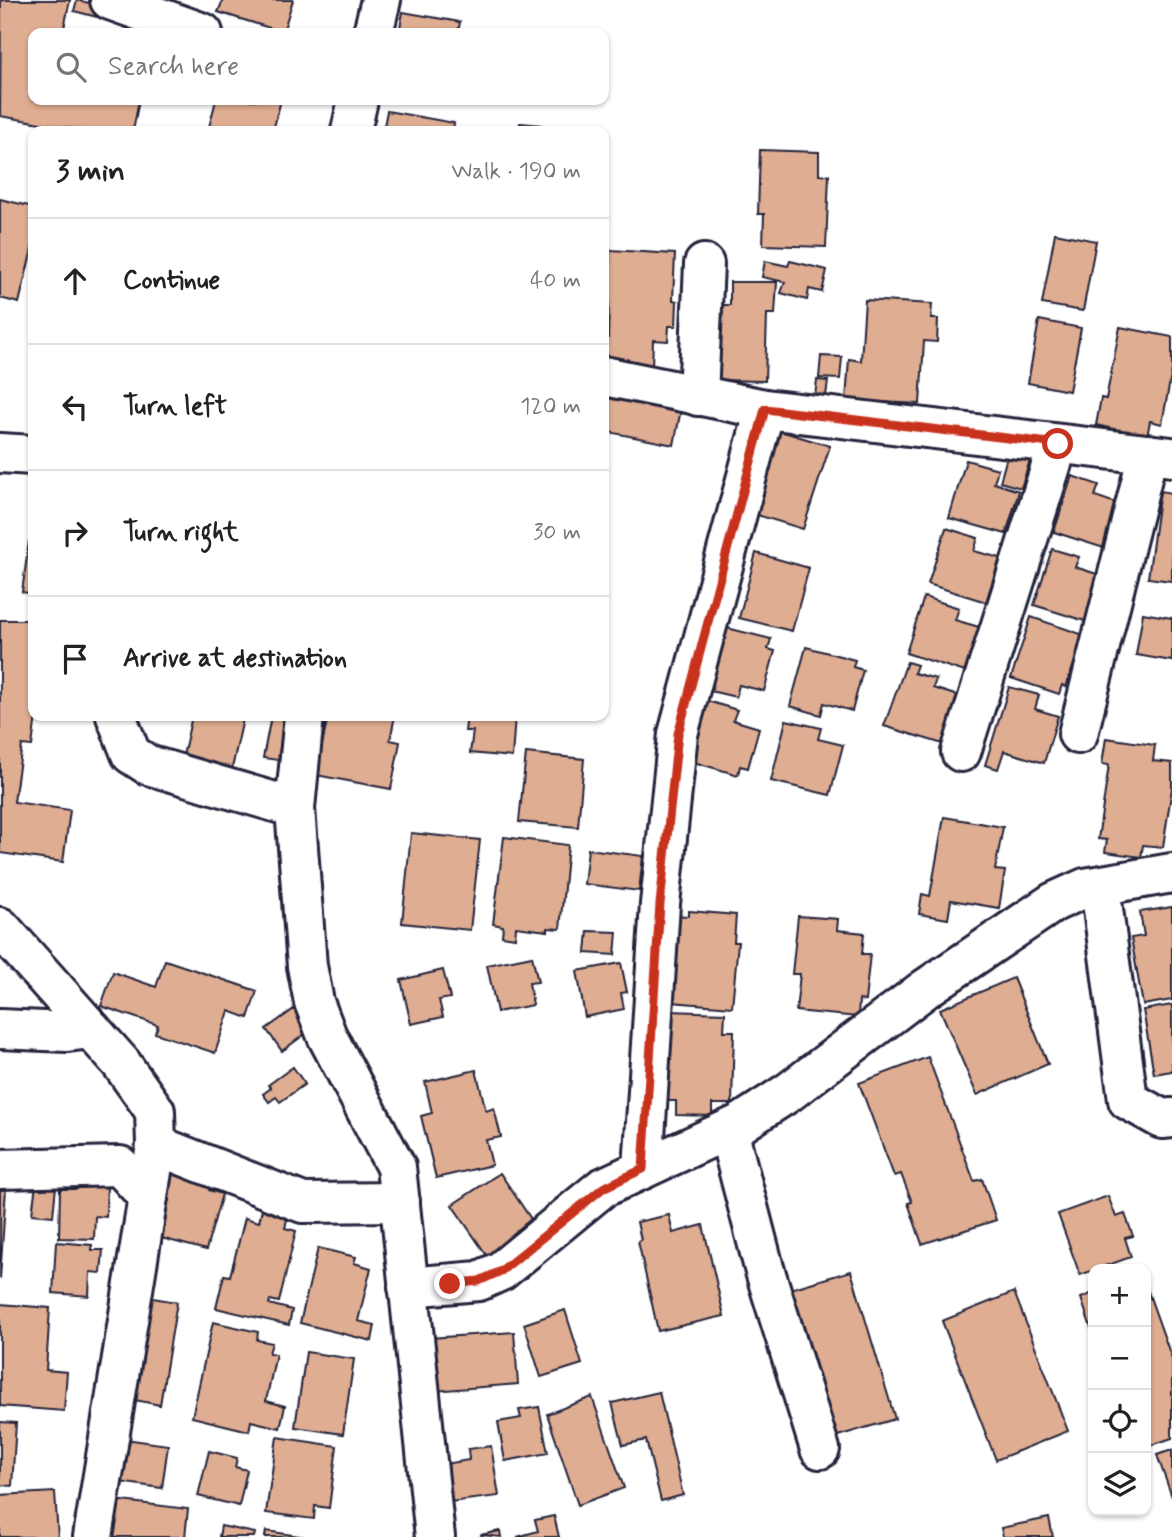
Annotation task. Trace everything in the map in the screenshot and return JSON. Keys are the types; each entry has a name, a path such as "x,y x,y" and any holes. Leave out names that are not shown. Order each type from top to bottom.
{"street":[{"path":"110,0 189,28"},
{"path":"374,28 381,0"},
{"path":"352,126 357,105"},
{"path":"698,396 704,264"},
{"path":"609,377 765,409 1160,456 1078,734"},
{"path":"643,1169 660,904 678,734 765,409"},
{"path":"961,752 1058,444"},
{"path":"0,453 28,455"},
{"path":"118,721 131,754 148,765 295,808"},
{"path":"304,721 295,808 307,966 314,1002 327,1036 396,1167 435,1537"},
{"path":"408,1287 479,1281 501,1271 603,1188 728,1130 789,1092 925,989 1054,902 1085,888 1172,873"},
{"path":"1100,886 1128,1100 1162,1119 1172,1118"},
{"path":"0,927 139,1084 155,1111 156,1145 93,1537"},
{"path":"0,1029 67,1032 91,1029"},
{"path":"728,1130 764,1269 820,1449"},
{"path":"156,1145 303,1203 400,1202"},
{"path":"0,1169 120,1166 148,1197"}],"building":[{"path":"1,0 70,0 64,28 28,28 28,105 138,105 134,126 57,126 0,116"},
{"path":"77,0 105,7 101,18 74,11"},
{"path":"223,0 293,0 284,28 270,28 218,12"},
{"path":"403,12 460,22 459,28 400,28"},
{"path":"215,105 280,105 274,126 209,126"},
{"path":"387,111 454,123 454,126 384,126"},
{"path":"520,123 541,125 541,126 520,126"},
{"path":"760,150 819,152 819,175 829,175 826,247 763,245 764,214 758,214"},
{"path":"0,199 28,206 28,266 19,303 0,298"},
{"path":"1055,233 1096,241 1083,311 1042,304"},
{"path":"610,250 675,254 673,300 677,301 676,326 669,326 668,341 653,340 652,367 609,358"},
{"path":"765,261 788,266 790,261 827,270 822,292 809,289 807,300 781,293 785,282 762,277"},
{"path":"730,282 777,282 775,314 767,314 765,381 714,380 711,305 730,305"},
{"path":"865,300 932,304 931,319 938,319 937,342 924,341 920,404 846,400 849,359 861,361"},
{"path":"1039,320 1081,328 1069,391 1028,383"},
{"path":"1120,327 1172,337 1172,370 1162,424 1150,421 1147,437 1096,425 1101,398 1106,399"},
{"path":"821,356 842,357 840,379 819,378"},
{"path":"817,380 828,381 826,396 815,395"},
{"path":"609,392 682,404 674,445 609,432"},
{"path":"777,430 830,446 803,529 751,513"},
{"path":"1008,453 1030,460 1021,488 1000,482"},
{"path":"966,460 998,469 994,483 1019,491 1006,534 949,518"},
{"path":"1072,476 1099,485 1095,496 1121,505 1107,549 1054,532"},
{"path":"1160,491 1172,493 1172,581 1148,578"},
{"path":"946,528 978,538 974,551 1000,558 986,602 928,584"},
{"path":"28,548 28,593 22,592"},
{"path":"1052,549 1079,557 1075,567 1100,575 1085,621 1034,605"},
{"path":"756,553 809,568 792,631 739,618"},
{"path":"924,597 959,608 955,620 979,627 965,672 906,653"},
{"path":"1143,613 1172,618 1172,661 1136,655"},
{"path":"1031,617 1084,635 1066,687 1062,685 1059,694 1011,678"},
{"path":"0,620 28,620 28,721 35,721 32,746 22,745 14,802 70,810 63,862 0,853"},
{"path":"723,627 771,639 768,649 775,651 764,691 739,685 736,697 706,690"},
{"path":"806,647 855,660 853,667 863,670 852,711 824,703 821,715 790,706"},
{"path":"907,662 917,665 914,673 936,679 933,688 958,696 943,744 884,726"},
{"path":"1009,687 1039,695 1035,709 1058,716 1044,763 1004,751 998,769 985,765"},
{"path":"704,700 737,710 733,720 759,728 748,768 740,766 738,775 687,760"},
{"path":"786,720 821,728 818,739 843,745 830,795 771,781"},
{"path":"191,721 243,721 231,773 182,760"},
{"path":"270,721 284,721 278,760 263,758"},
{"path":"327,721 394,721 390,740 400,742 391,789 316,775"},
{"path":"466,721 515,721 512,757 470,753 473,731 465,731"},
{"path":"1106,738 1155,745 1153,761 1172,763 1172,788 1163,847 1143,845 1141,857 1105,852 1107,840 1098,839 1109,765 1102,764"},
{"path":"526,753 584,759 578,827 519,822"},
{"path":"944,817 1003,827 995,870 1005,871 999,908 951,900 948,919 919,914 922,894 930,896"},
{"path":"411,833 480,840 470,930 402,923"},
{"path":"504,837 568,845 560,929 548,928 548,931 516,927 515,938 502,936 503,926 493,924"},
{"path":"588,849 643,856 639,891 584,884"},
{"path":"1172,907 1172,1000 1143,1005 1131,938 1144,936 1140,912"},
{"path":"689,911 736,915 734,942 738,942 732,1007 671,1002 671,915 689,916"},
{"path":"798,916 838,919 837,930 864,933 862,954 870,954 865,1001 859,1000 858,1017 796,1011 800,974 792,974"},
{"path":"588,931 617,932 615,955 586,953"},
{"path":"532,956 538,982 529,983 533,1005 497,1012 487,965"},
{"path":"165,960 257,991 248,1018 229,1011 215,1053 155,1033 158,1025 101,1006 113,972 156,987"},
{"path":"621,963 627,992 621,993 624,1009 585,1017 577,971"},
{"path":"443,970 450,998 439,1000 443,1017 411,1024 401,980"},
{"path":"1013,978 1048,1064 977,1095 940,1009"},
{"path":"1172,1005 1172,1071 1154,1074 1143,1010"},
{"path":"294,1009 309,1031 282,1051 266,1029"},
{"path":"669,1011 725,1013 724,1031 734,1031 732,1104 712,1104 712,1116 676,1115 676,1101 667,1101"},
{"path":"928,1057 974,1181 982,1179 996,1220 922,1244 908,1203 912,1202 901,1174 894,1176 859,1083"},
{"path":"293,1067 305,1084 280,1102 276,1097 269,1102 263,1094 271,1088 268,1085"},
{"path":"476,1070 486,1111 494,1108 501,1137 486,1140 492,1165 436,1178 421,1116 432,1113 425,1082"},
{"path":"171,1169 212,1180 209,1190 222,1194 206,1250 154,1236"},
{"path":"500,1173 535,1225 488,1257 452,1205"},
{"path":"107,1182 106,1217 95,1216 94,1239 59,1238 60,1189 77,1189 77,1183"},
{"path":"36,1184 56,1186 53,1216 32,1214"},
{"path":"0,1188 6,1188 0,1279"},
{"path":"1108,1196 1116,1217 1125,1214 1133,1236 1125,1238 1131,1257 1111,1264 1088,1264 1088,1272 1080,1275 1058,1214"},
{"path":"263,1205 289,1211 285,1228 296,1231 279,1302 270,1300 269,1304 292,1310 289,1325 216,1308 224,1275 230,1276 245,1218 259,1222"},
{"path":"669,1215 673,1233 703,1225 724,1316 658,1331 638,1241 641,1240 637,1222"},
{"path":"56,1242 92,1245 92,1250 103,1250 101,1273 90,1272 89,1296 53,1293"},
{"path":"318,1248 356,1257 354,1263 371,1268 358,1321 375,1325 372,1341 300,1323"},
{"path":"851,1271 895,1419 831,1438 787,1290"},
{"path":"1014,1292 1068,1431 996,1460 942,1321"},
{"path":"1088,1295 1088,1319 1081,1298"},
{"path":"141,1296 177,1302 160,1405 125,1398"},
{"path":"1151,1300 1172,1359 1172,1438 1151,1445"},
{"path":"0,1304 50,1308 46,1370 67,1372 64,1411 0,1406"},
{"path":"565,1310 582,1364 541,1377 524,1324"},
{"path":"213,1322 258,1332 257,1340 272,1343 269,1353 276,1354 266,1401 285,1406 280,1428 251,1421 249,1431 192,1417"},
{"path":"514,1332 518,1384 434,1391 430,1338"},
{"path":"306,1352 354,1359 343,1434 295,1427"},
{"path":"659,1392 683,1495 661,1501 646,1440 623,1445 612,1403"},
{"path":"592,1397 624,1488 578,1505 547,1414"},
{"path":"539,1407 548,1453 505,1461 498,1422 521,1418 519,1410"},
{"path":"0,1422 16,1423 12,1486 0,1485"},
{"path":"277,1437 337,1446 329,1508 315,1506 314,1519 266,1513"},
{"path":"125,1439 168,1445 162,1488 119,1482"},
{"path":"491,1446 499,1496 450,1502 445,1464 469,1460 468,1449"},
{"path":"1172,1450 1172,1497 1157,1455"},
{"path":"209,1451 237,1458 235,1467 247,1470 239,1506 198,1496"},
{"path":"55,1492 58,1537 0,1537 0,1495"},
{"path":"114,1500 188,1509 185,1537 109,1537"},
{"path":"554,1516 559,1537 517,1537 538,1531 535,1520"},
{"path":"1049,1518 1053,1537 1003,1537 1001,1528"},
{"path":"221,1526 255,1533 254,1537 219,1537"},
{"path":"266,1531 306,1537 265,1537"},
{"path":"500,1531 501,1537 480,1535"}],"route":[{"path":"450,1284 479,1281 501,1271 603,1188 643,1169 660,904 678,734 765,409 1058,444"}]}
